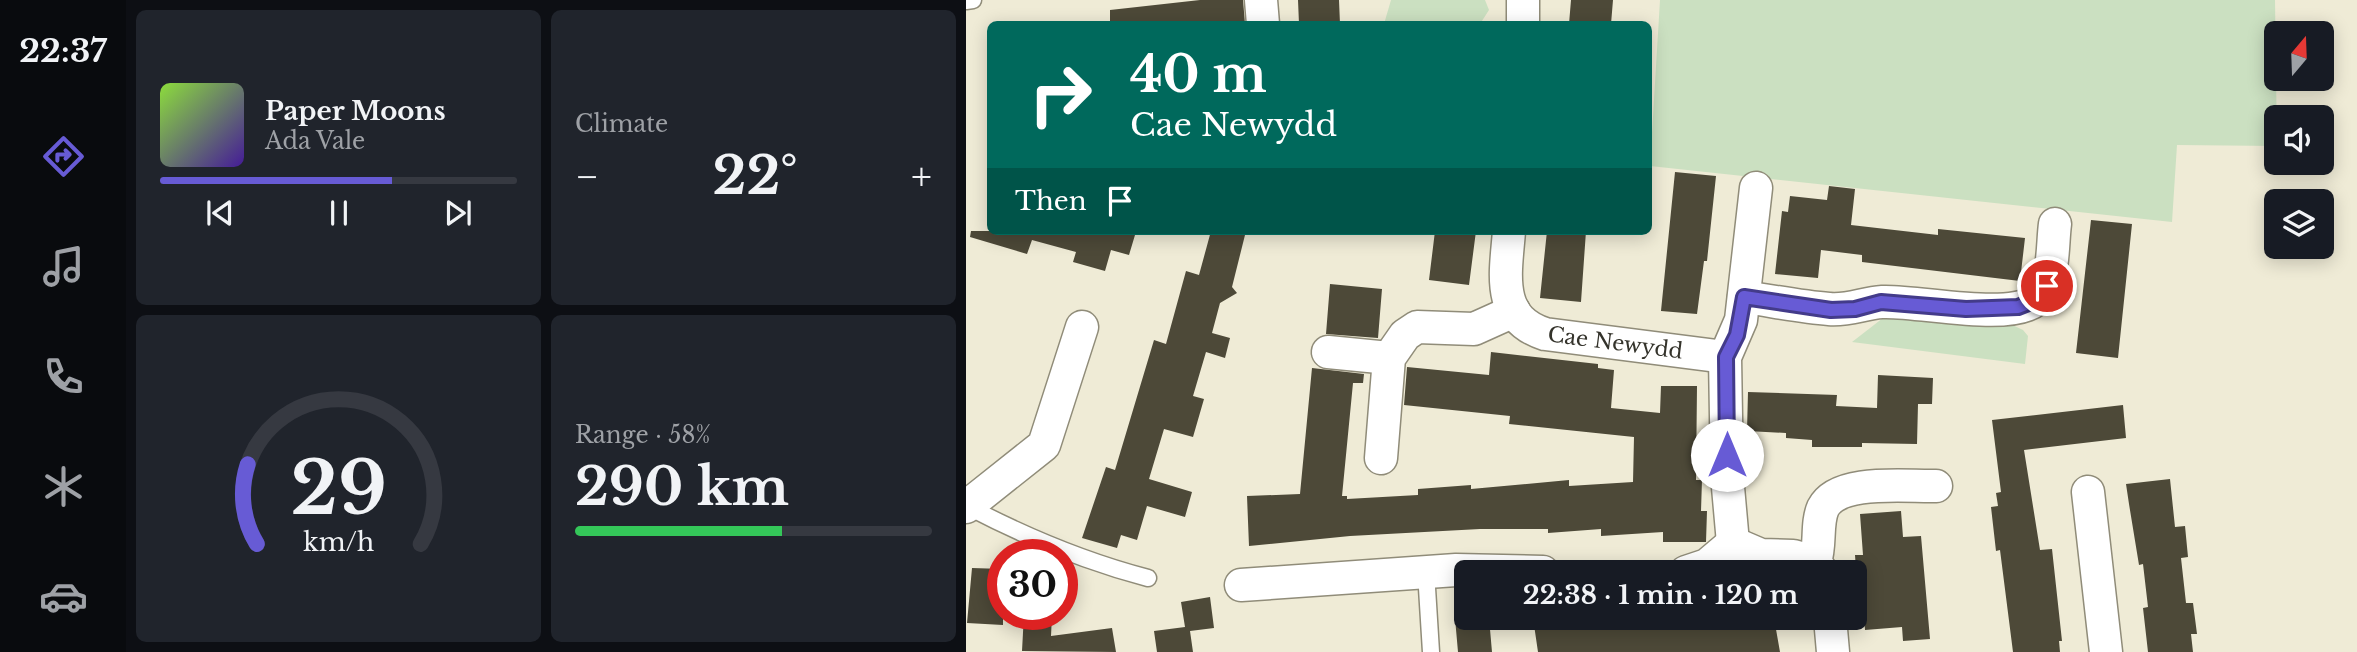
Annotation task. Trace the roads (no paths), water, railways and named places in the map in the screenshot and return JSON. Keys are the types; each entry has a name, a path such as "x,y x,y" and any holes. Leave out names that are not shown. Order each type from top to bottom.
{"street":[{"path":"1261,0 1263,21"},
{"path":"1523,0 1523,21"},
{"path":"1733,543 1727,476 1726,357 1737,335 1744,297 1756,188"},
{"path":"1744,297 1831,310 1855,309 1881,302 1966,309 2018,307 2036,300 2047,286 2055,223"},
{"path":"1381,458 1389,358 1405,334 1417,327 1464,330 1514,312 1506,284 1509,235"},
{"name":"Cae Newydd","path":"1514,312 1529,329 1545,334 1726,357"},
{"path":"966,506 1044,445 1082,327"},
{"path":"1328,352 1389,358"},
{"path":"1819,560 1821,516 1832,498 1852,488 1936,486"},
{"path":"2088,492 2106,652"},
{"path":"1733,543 1762,555 1793,555 1804,560"},
{"path":"1713,560 1733,543"},
{"path":"1241,585 1454,571"},
{"path":"1831,630 1833,652"}],"lane":[{"path":"966,1 973,0"},
{"path":"966,506 1032,540 1096,564 1148,578"},
{"path":"1426,572 1431,652"}]}
